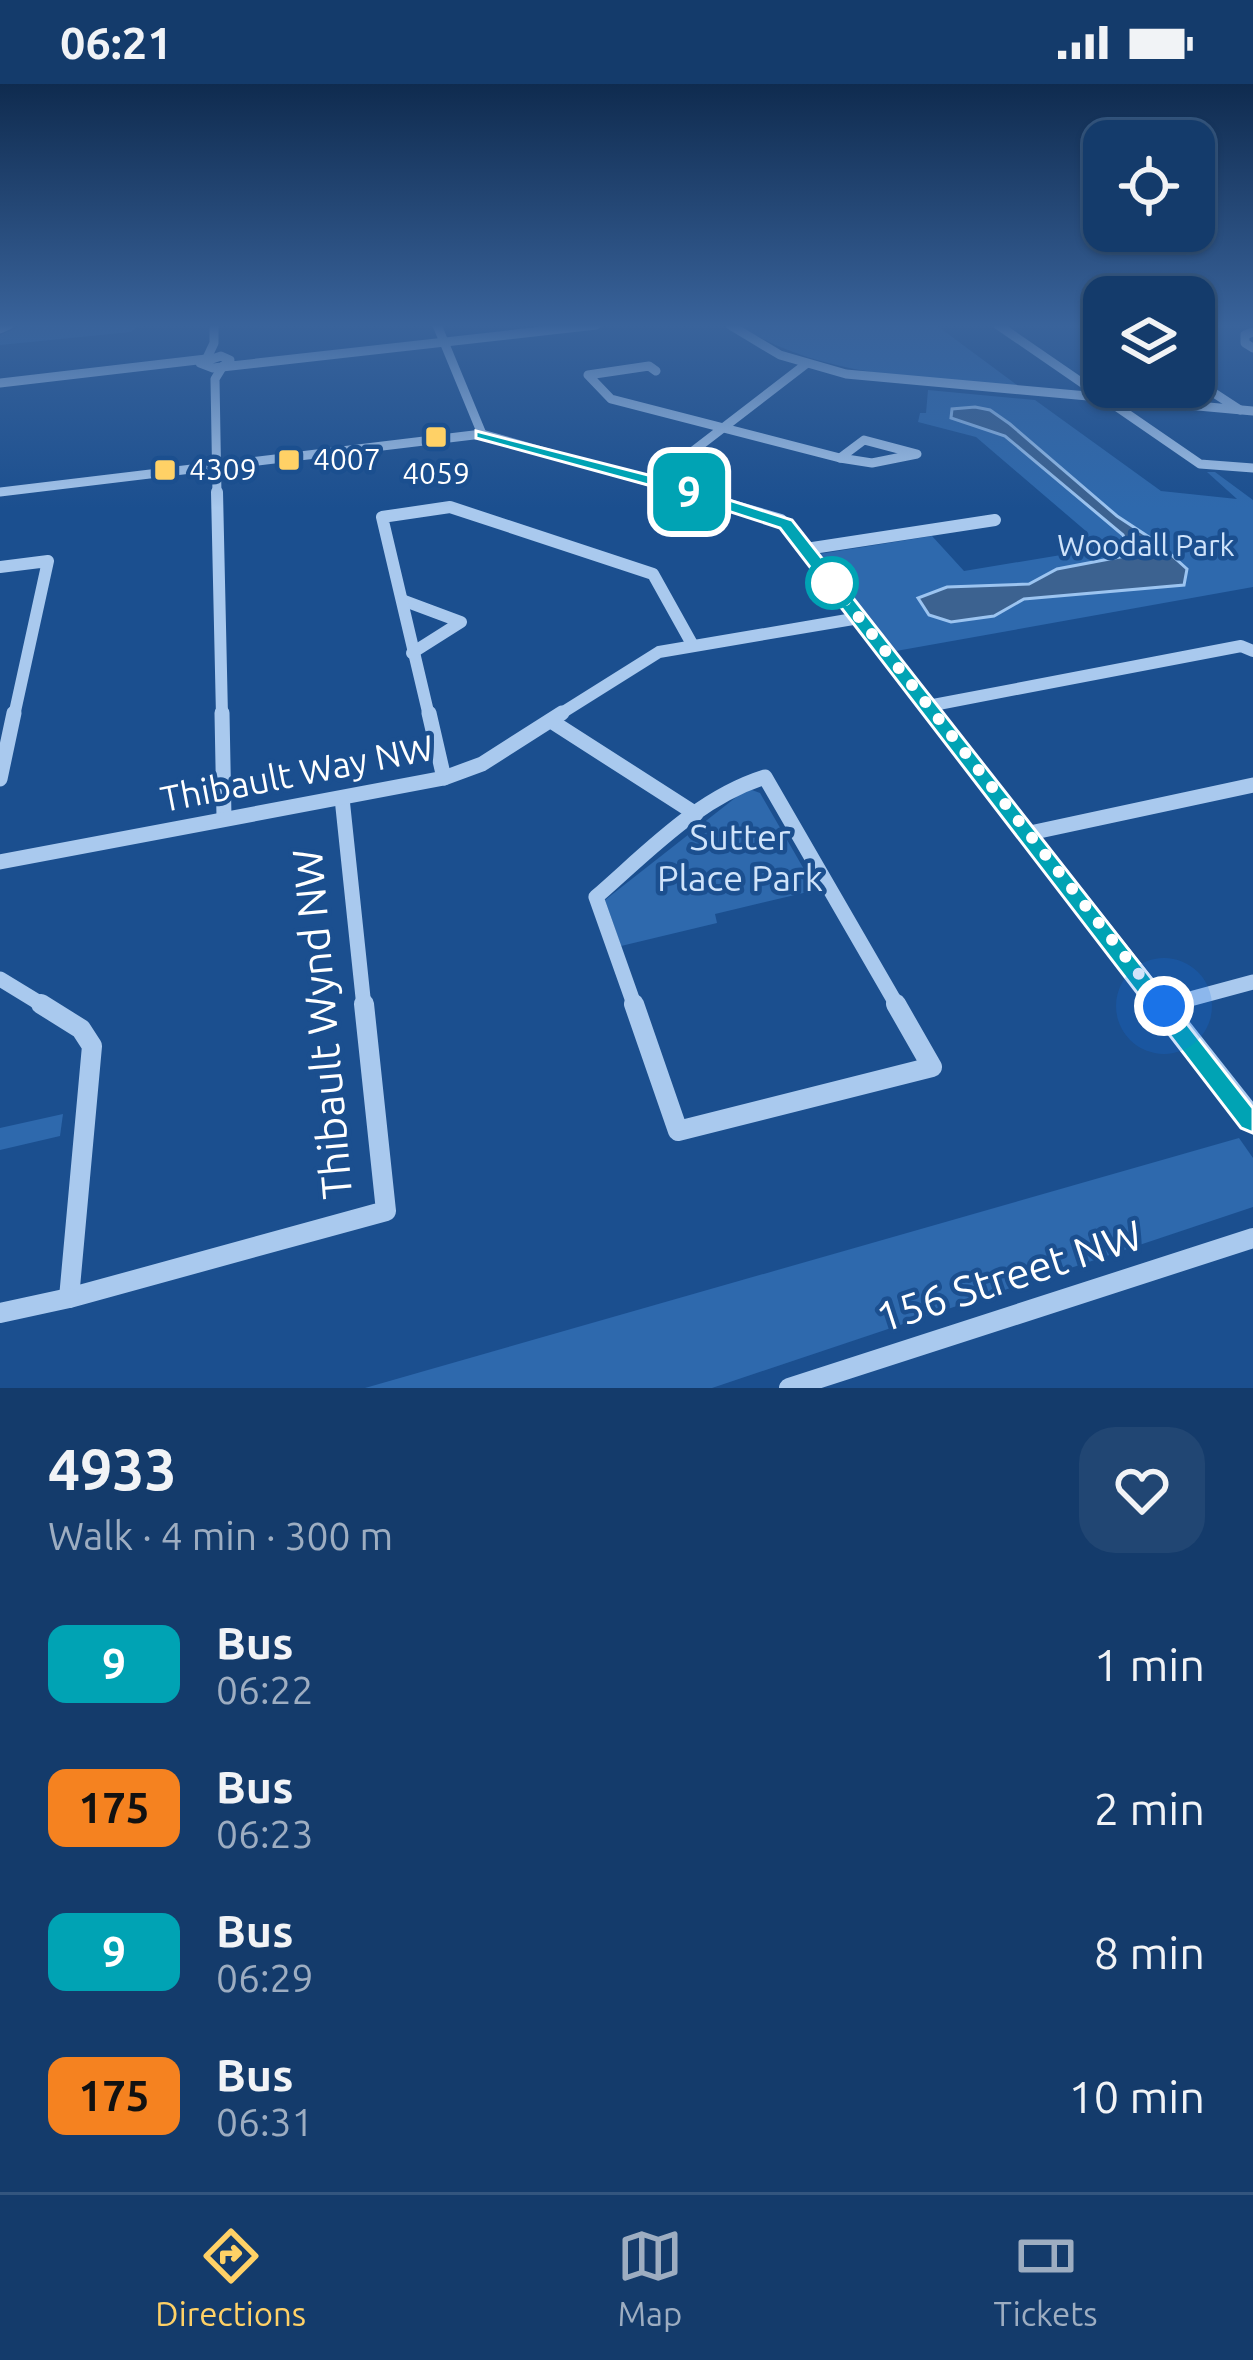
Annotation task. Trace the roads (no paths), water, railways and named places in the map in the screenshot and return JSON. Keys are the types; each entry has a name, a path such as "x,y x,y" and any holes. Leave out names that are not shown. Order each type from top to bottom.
{"street":[{"path":"215,386 224,817"},
{"path":"462,386 482,434"},
{"path":"598,386 611,399 840,458 872,463 917,454 864,440 840,458"},
{"path":"654,481 777,386"},
{"path":"942,386 1083,399"},
{"path":"1215,394 1240,410"},
{"path":"1117,408 1200,464 1253,469"},
{"path":"1210,408 1253,411"},
{"path":"0,492 482,434 781,520 1253,1118"},
{"path":"444,778 382,517 450,507 653,574 692,644"},
{"path":"806,549 995,520"},
{"path":"0,566 48,561 7,726 0,779"},
{"path":"402,600 460,622 412,653"},
{"name":"Thibault Way NW","path":"0,862 444,778 482,764 659,652 859,619"},
{"path":"928,706 1240,646 1253,650"},
{"path":"551,721 696,814"},
{"path":"765,777 932,1067 678,1131 596,897 696,814 747,780 765,777"},
{"path":"1030,833 1253,785"},
{"name":"Thibault Wynd NW","path":"0,1313 386,1210 342,798"},
{"path":"0,979 81,1029 92,1046 69,1298"},
{"path":"1164,1006 1253,982"},
{"name":"156 Street NW","path":"789,1388 1253,1238"}],"place":[{"name":"4059","path":"436,437"},
{"name":"4007","path":"289,460"},
{"name":"4309","path":"165,470"}],"park label":[{"name":"Woodall Park","path":"1146,546"},
{"name":"Sutter Place Park","path":"740,858"}]}
